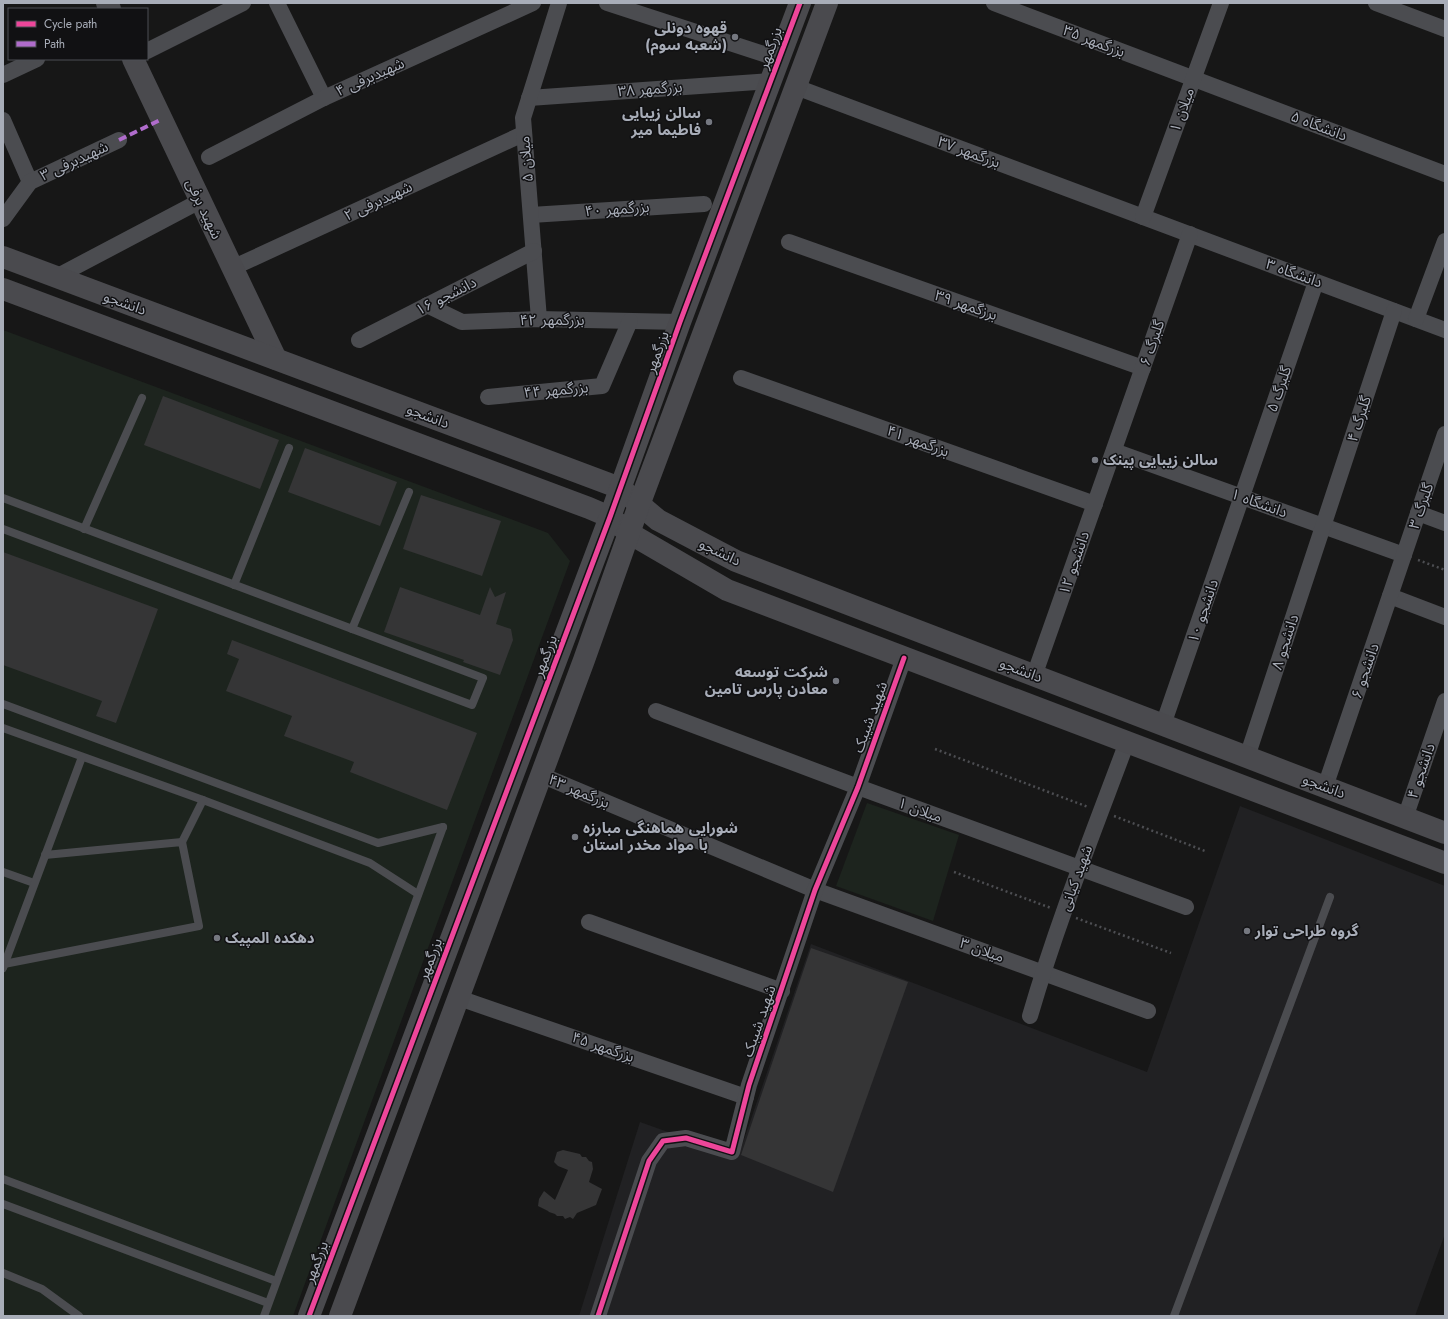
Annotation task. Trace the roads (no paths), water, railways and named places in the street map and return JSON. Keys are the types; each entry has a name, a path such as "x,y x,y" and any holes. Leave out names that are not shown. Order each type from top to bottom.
{"street":[{"path":"148,50 243,3"},
{"path":"277,3 324,98"},
{"name":"شهیدبرفی ۴","path":"209,157 324,98 533,3"},
{"name":"میلان ۵","path":"539,319 523,118 560,3"},
{"path":"607,3 779,59"},
{"name":"بزرگمهر","path":"309,1316 610,517 680,322 800,3"},
{"path":"340,1316 456,1007 629,533 827,3"},
{"name":"بزرگمهر ۳۵","path":"994,3 1193,78"},
{"name":"میلان ۱","path":"1142,217 1221,3"},
{"path":"1376,3 1445,29"},
{"path":"3,75 35,60"},
{"name":"شهید برفی","path":"133,60 276,359"},
{"name":"دانشگاه ۵","path":"1193,78 1445,174"},
{"name":"بزرگمهر ۳۸","path":"529,98 771,81"},
{"name":"بزرگمهر ۳۷","path":"796,87 1142,217"},
{"path":"3,120 30,182 3,219"},
{"name":"شهیدبرفی ۲","path":"232,268 524,134"},
{"name":"شهیدبرفی ۳","path":"30,182 119,140"},
{"path":"56,277 200,201"},
{"name":"بزرگمهر ۴۰","path":"531,215 704,204"},
{"name":"دانشگاه ۳","path":"1142,217 1445,330"},
{"name":"گلبرگ ۶","path":"1114,451 1190,234"},
{"path":"1416,319 1445,241"},
{"name":"برزگمهر ۳۹","path":"789,242 1143,368"},
{"name":"دانشجو ۱۶","path":"359,340 534,251"},
{"name":"دانشجو","path":"3,257 620,488 658,520 736,561 1445,833"},
{"name":"گلبرگ ۵","path":"1242,497 1316,282"},
{"name":"دانشجو","path":"3,289 610,517 629,533 727,590 1445,864"},
{"name":"بزرگمهر ۴۲","path":"427,305 462,322 539,319 680,322"},
{"name":"گلبرگ ۴","path":"1323,526 1394,311"},
{"name":"بزرگمهر ۴۴","path":"488,396 602,386 630,321"},
{"name":"بزرگمهر ۴۱","path":"741,378 1095,504"},
{"name":"گلبرگ ۳","path":"1404,555 1445,434"},
{"name":"دانشگاه ۱","path":"1114,451 1404,555"},
{"name":"دانشجو ۱۲","path":"1034,676 1114,451"},
{"name":"دانشجو ۱۰","path":"1163,725 1242,497"},
{"path":"1418,513 1445,523"},
{"name":"دانشجو ۸","path":"1247,757 1323,526"},
{"name":"دانشجو ۶","path":"1325,787 1404,555"},
{"path":"1390,596 1445,617"},
{"name":"شهید شیبک","path":"598,1316 649,1161 663,1141 686,1138 732,1152 746,1097 816,890 858,787 904,658"},
{"name":"دانشجو ۴","path":"1405,818 1445,701"},
{"name":"میلان ۱","path":"656,710 858,787 1186,907"},
{"name":"شهید کیانی","path":"1030,1016 1043,972 1079,869 1127,742"},
{"name":"بزرگمهر ۴۳","path":"541,776 816,890"},
{"name":"میلان ۳","path":"816,890 1148,1011"},
{"path":"589,922 782,991"},
{"path":"426,1004 456,1007"},
{"name":"بزرگمهر ۴۵","path":"456,1007 746,1097"}],"lane":[{"path":"84,529 142,398"},
{"path":"234,585 289,448"},
{"path":"352,630 409,492"},
{"path":"3,498 483,678 472,705 3,529"},
{"path":"3,704 378,843 443,826 264,1316"},
{"path":"3,728 203,800 370,863 418,894"},
{"path":"4,966 82,757"},
{"path":"4,966 199,926 182,842 203,800"},
{"path":"45,855 182,842"},
{"path":"3,872 34,883"},
{"path":"1174,1316 1330,897"},
{"path":"3,1179 276,1281"},
{"path":"3,1204 268,1303"},
{"path":"3,1273 42,1289 78,1316"}],"place":[{"name":"قهوه دونلی (شعبه سوم)","path":"735,37"},
{"name":"سالن زیبایی فاطیما میر","path":"709,122"},
{"name":"سالن زیبایی پینک","path":"1095,460"},
{"name":"شرکت توسعه معادن پارس تامین","path":"836,681"},
{"name":"شورایی هماهنگی مبارزه با مواد مخدر استان","path":"575,837"},
{"name":"گروه طراحی توار","path":"1247,931"},
{"name":"دهکده المپیک","path":"217,938"}]}
